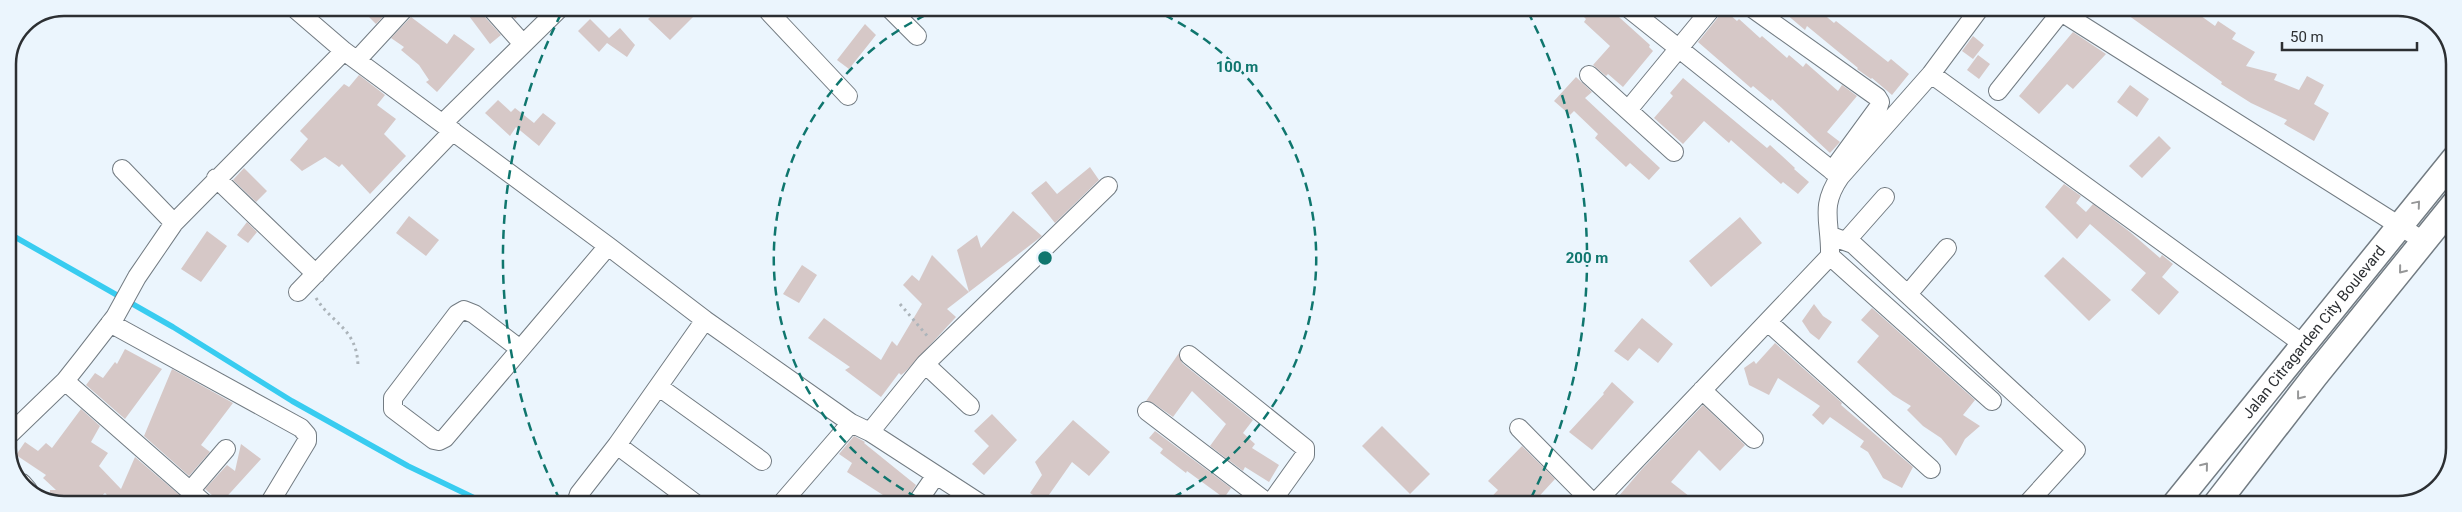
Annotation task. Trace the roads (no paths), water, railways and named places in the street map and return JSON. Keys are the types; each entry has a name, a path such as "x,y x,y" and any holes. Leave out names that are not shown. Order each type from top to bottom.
{"main road":[{"name":"Jalan Citragarden City Boulevard","path":"2181,496 2446,169"},
{"name":"Jalan Citragarden City Boulevard","path":"2222,496 2315,376 2446,214"}],"street":[{"path":"303,16 350,56 705,320 851,423 870,432 969,496"},
{"path":"16,428 64,381 112,320 137,277 174,223 216,178 396,16"},
{"path":"498,16 523,44"},
{"path":"298,292 523,44 552,16"},
{"path":"773,16 848,96"},
{"path":"897,16 917,36"},
{"path":"1638,16 1836,174"},
{"path":"1628,110 1705,16"},
{"path":"1763,16 1877,97 1878,108 1836,174 1826,206 1839,238 1908,294 2076,450 2033,496"},
{"path":"1836,174 1931,74 1974,16"},
{"path":"1998,91 2057,16"},
{"path":"2071,16 2425,242"},
{"path":"1931,74 2303,344"},
{"path":"1589,75 1674,152"},
{"path":"122,169 174,223"},
{"path":"216,178 313,276"},
{"path":"870,432 925,364 1108,186"},
{"path":"1602,496 1830,256 1839,238 1884,197"},
{"path":"520,349 474,314 464,310 457,314 393,398 393,409 434,440 440,441 445,438 608,246"},
{"path":"1908,294 1947,248"},
{"path":"1830,256 1992,401"},
{"path":"112,320 301,428 308,441 274,496"},
{"path":"579,496 617,446 705,320"},
{"path":"1768,322 1931,470"},
{"path":"1189,355 1305,448 1304,455 1276,496"},
{"path":"925,364 970,406"},
{"path":"64,381 196,496"},
{"path":"659,387 762,461"},
{"path":"1702,390 1754,439"},
{"path":"1146,411 1259,496"},
{"path":"787,496 851,423"},
{"path":"1519,428 1586,496"},
{"path":"617,446 685,496"},
{"path":"190,491 226,449"},
{"path":"922,496 936,475"}],"waterway":[{"path":"16,238 173,327 292,401 408,466 470,496"}]}
